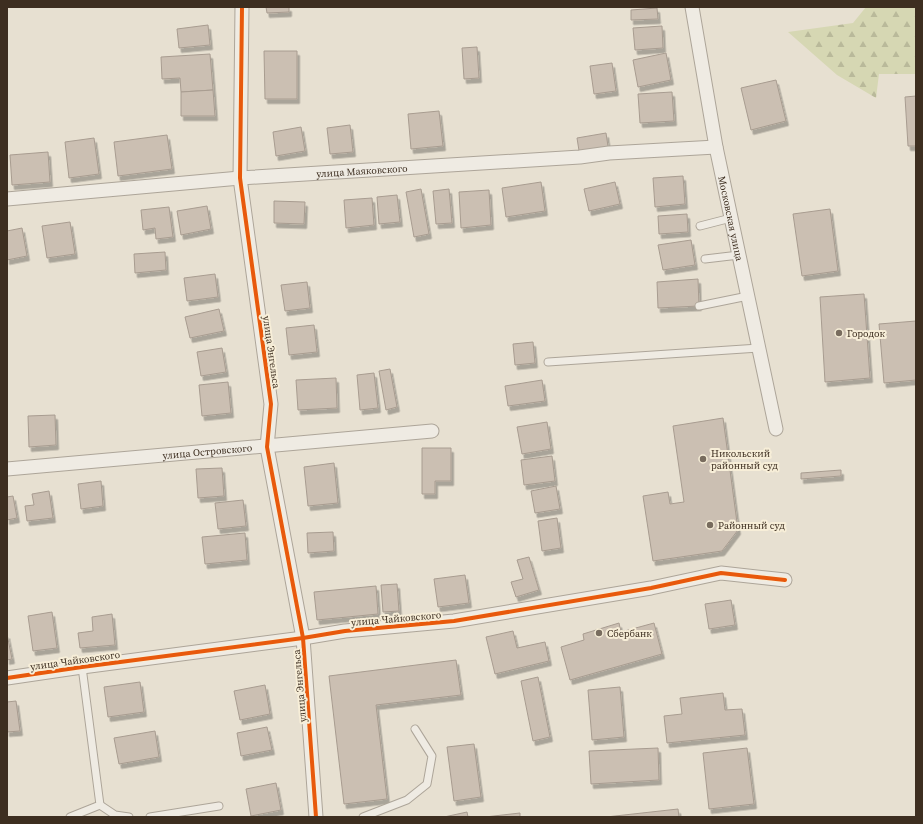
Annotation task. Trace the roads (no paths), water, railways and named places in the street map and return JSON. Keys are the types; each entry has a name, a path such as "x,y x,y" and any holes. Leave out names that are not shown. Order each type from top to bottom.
{"street":[{"name":"улица Энгельса","path":"242,7 240,178 271,404 267,447 303,638 316,817"},
{"name":"Московская улица","path":"692,7 716,147 776,429"},
{"name":"улица Маяковского","path":"7,200 240,178 580,158 609,153 716,147"},
{"name":"улица Островского","path":"7,469 267,447 432,431"},
{"name":"улица Чайковского","path":"7,678 345,631 454,620 652,588 721,573 786,580"}],"lane":[{"path":"700,226 732,218"},
{"path":"705,259 739,255"},
{"path":"699,306 748,296"},
{"path":"548,362 759,348"},
{"path":"82,667 100,805 115,815 129,817"},
{"path":"363,817 406,800 427,784 432,756 415,729"},
{"path":"70,817 100,805"},
{"path":"150,817 220,806"}],"place":[{"name":"Городок","path":"839,333"},
{"name":"Никольский районный суд","path":"703,459"},
{"name":"Районный суд","path":"710,525"},
{"name":"Сбербанк","path":"599,633"}]}
